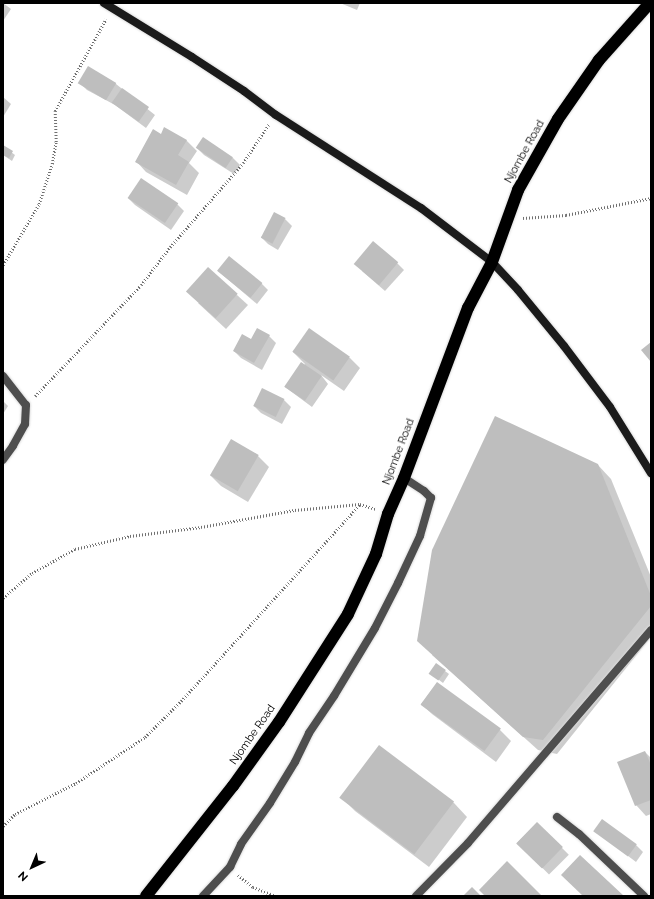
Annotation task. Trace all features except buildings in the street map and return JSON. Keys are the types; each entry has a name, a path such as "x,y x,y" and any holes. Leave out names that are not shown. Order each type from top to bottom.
{"highway":[{"name":"Njombe Road","path":"146,896 279,722 348,614 376,554 388,514 404,478 468,308 492,262 500,235 508,220 518,190 558,120 599,60 650,3"}],"street":[{"path":"104,3 244,91 276,115 421,208 492,262 518,290 564,346 610,407 650,468"},
{"path":"3,376 26,405 25,424 13,446 3,460"},
{"path":"203,896 230,867 241,844 270,804 295,762 309,733 334,696 375,628 420,536 430,498 424,491 404,478"},
{"path":"416,896 468,843 651,630"},
{"path":"557,818 579,834 644,896"}],"path":[{"path":"3,265 39,204 52,164 56,142 55,111 112,8"},
{"path":"26,405 141,286 170,247 243,163 276,115"},
{"path":"508,220 566,215 651,198"},
{"path":"3,598 32,573 75,549 130,536 201,527 295,510 360,504 388,514"},
{"path":"3,826 14,814 76,783 145,737 181,701 360,504"},
{"path":"230,867 253,887 275,896"}]}
